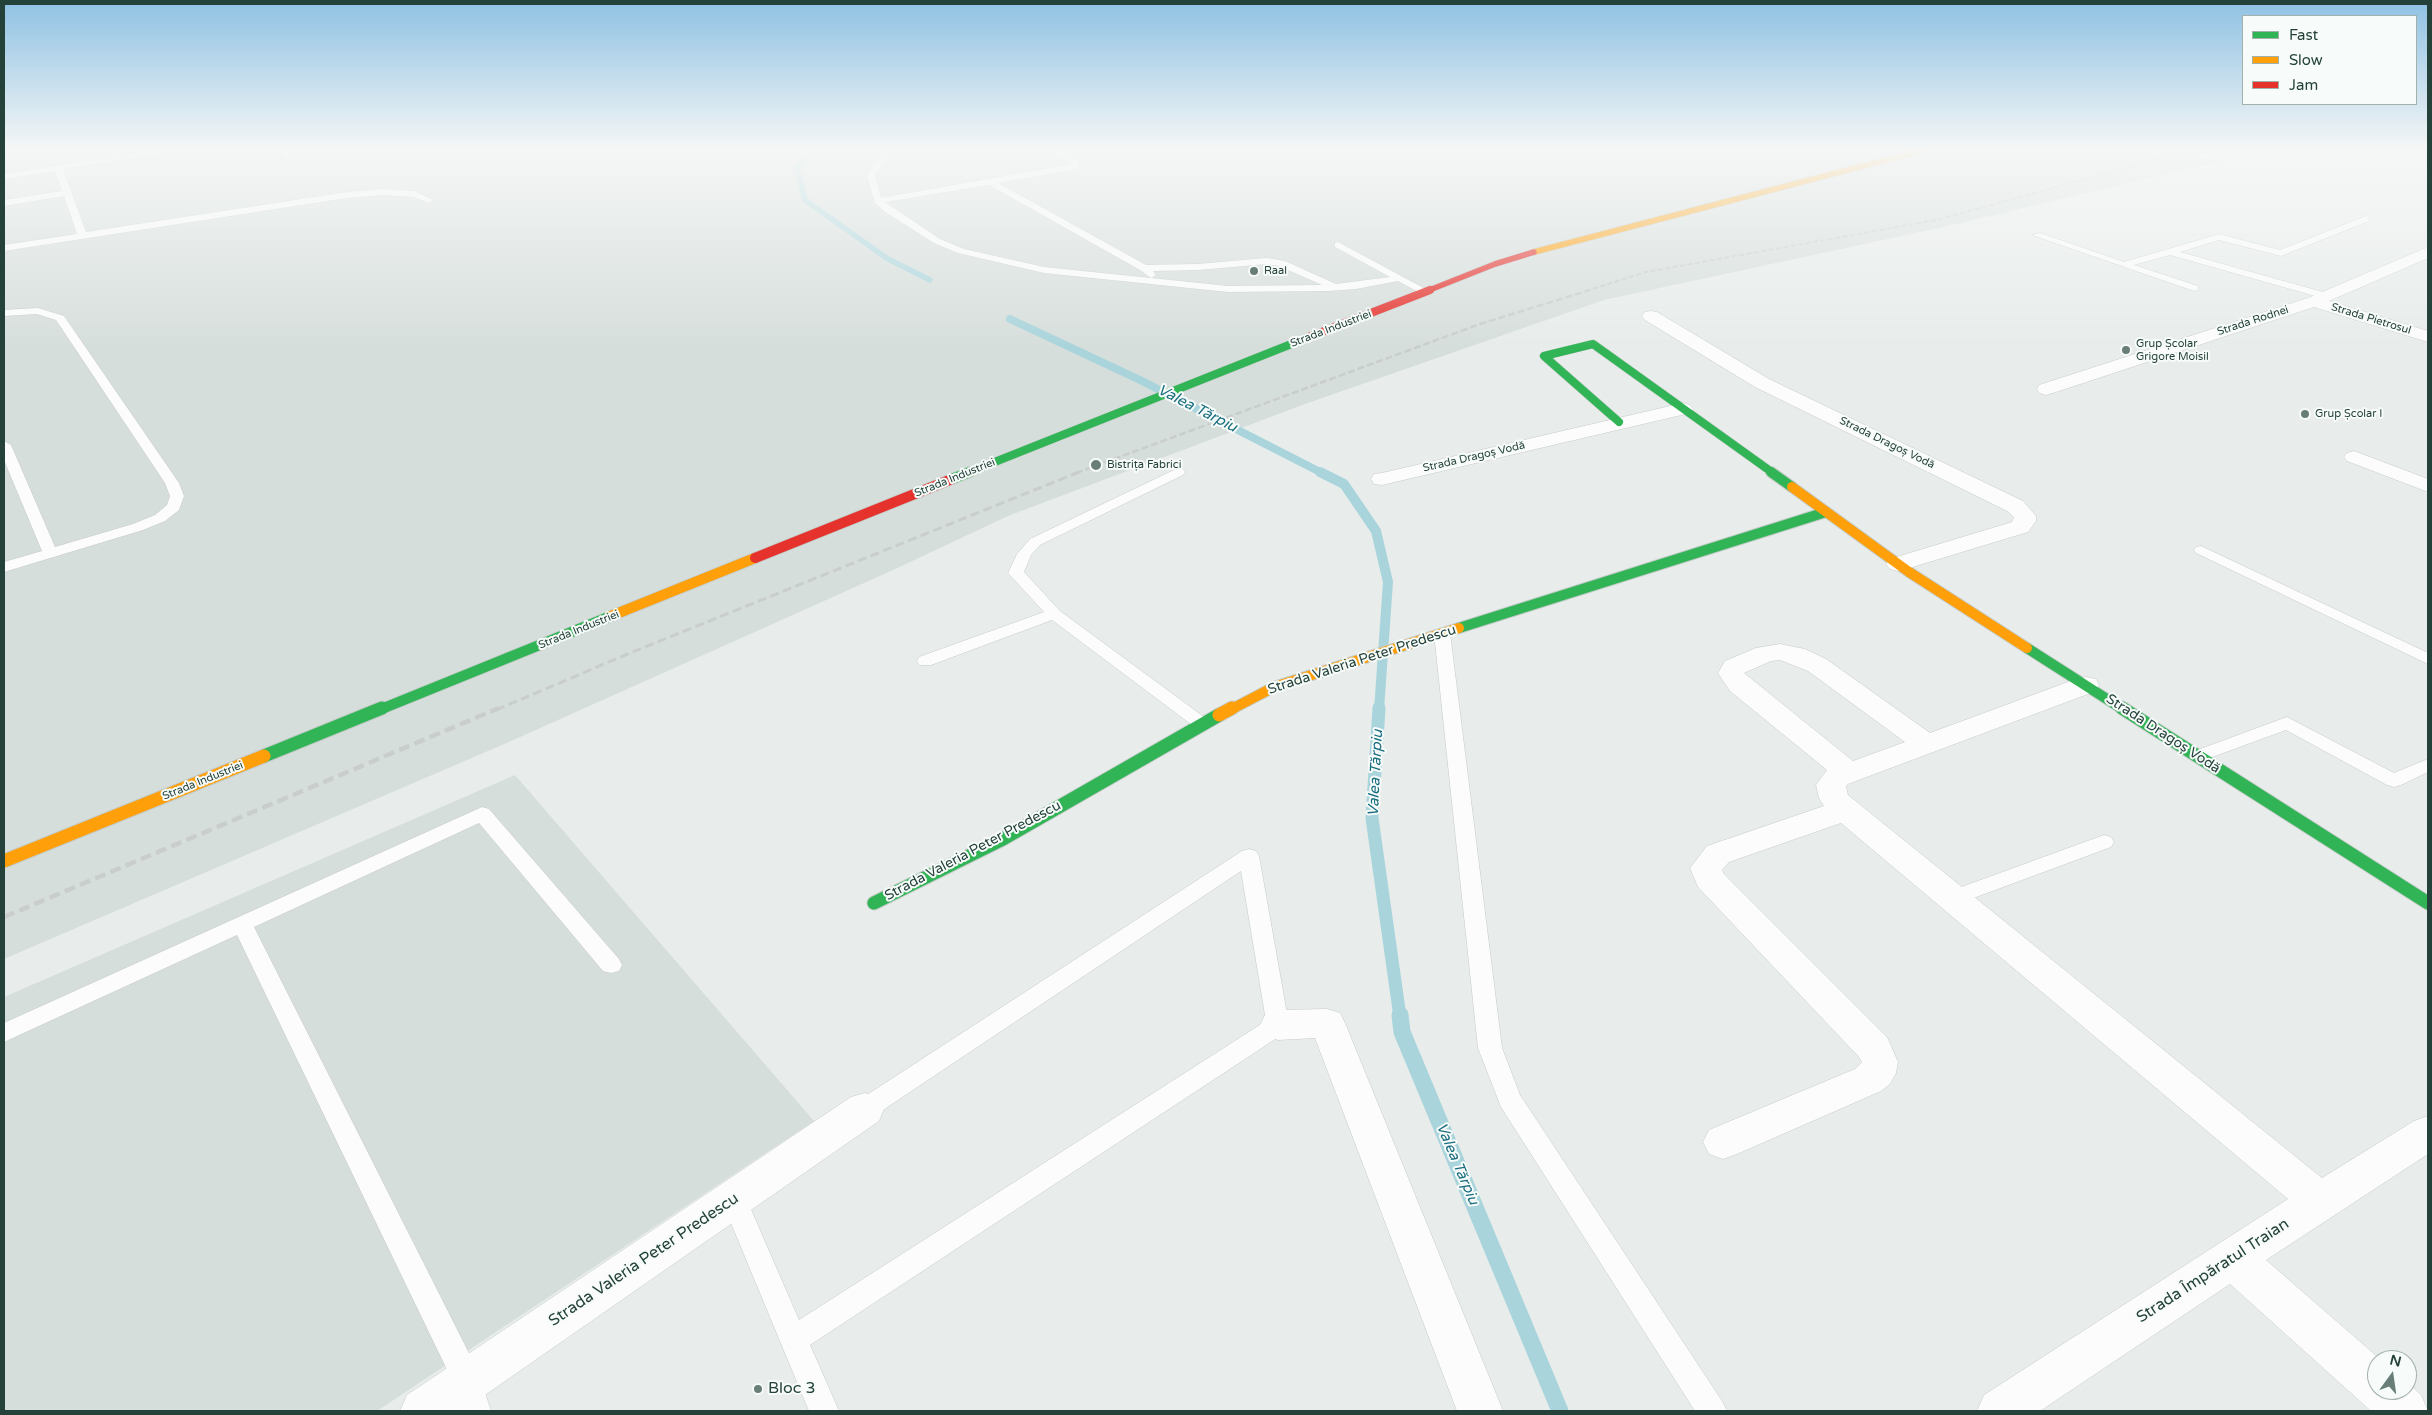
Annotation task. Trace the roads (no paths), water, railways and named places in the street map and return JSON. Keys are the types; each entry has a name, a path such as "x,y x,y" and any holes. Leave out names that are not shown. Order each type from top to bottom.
{"street":[{"name":"Strada Industriei","path":"4,861 1142,402 1495,264 1589,236 1667,216"},
{"name":"Strada Rodnei","path":"2046,390 2320,299 2428,252"},
{"name":"Strada Pietrosul","path":"2320,299 2428,337"},
{"name":"Strada Dragoș Vodă","path":"1651,316 1762,382 2015,506 2025,516 2020,527 1898,564"},
{"name":"Strada Dragoș Vodă","path":"1619,422 1544,356 1594,344 1898,564 2428,903"},
{"name":"Strada Dragoș Vodă","path":"1382,479 1619,422 1683,409"},
{"path":"2354,457 2428,486"},
{"name":"Strada Valeria Peter Predescu","path":"874,903 1001,840 1202,724 1274,687 1826,512"},
{"path":"1849,773 1733,678 1734,667 1765,654 1780,652 1796,655 1817,665 1927,744"},
{"path":"2086,685 1838,776 1832,785 1834,798 1845,810 2320,1201"},
{"path":"1723,1142 1868,1080 1877,1073 1880,1062 1874,1048 1709,879 1706,868 1718,854 1845,810"},
{"path":"1278,1025 1327,1023 1480,1411"},
{"name":"Strada Valeria Peter Predescu","path":"423,1411 472,1396 734,1198 865,1109"},
{"name":"Strada Împăratul Traian","path":"2000,1411 2232,1258 2428,1133"},
{"path":"2232,1258 2367,1377"},
{"path":"2392,1400 2405,1411"}],"lane":[{"path":"76,216 83,236"},
{"path":"4,248 212,216"},
{"path":"899,216 937,241 961,251 1044,270 1228,289 1335,287 1399,278"},
{"path":"1051,216 1144,268 1152,275 1149,282"},
{"path":"2124,265 2219,237 2281,253 2366,219"},
{"path":"2037,235 2194,288"},
{"path":"1338,245 1426,292"},
{"path":"2170,252 2320,299"},
{"path":"1144,268 1198,267 1266,261 1281,263 1335,287"},
{"path":"4,313 38,311 60,318 172,483 177,496 174,508 160,518 138,527 4,567"},
{"path":"4,445 50,553"},
{"path":"1178,472 1035,542 1024,554 1016,573 1054,614 1202,724"},
{"path":"2200,550 2428,659"},
{"path":"925,661 1054,614"},
{"path":"1442,633 1490,1048 1510,1100 1712,1411"},
{"path":"2198,756 2287,723 2394,781 2428,765"},
{"path":"4,1033 482,814 611,965"},
{"path":"1952,898 2104,842"},
{"path":"793,1340 1278,1025 1249,856 865,1109"},
{"path":"242,924 472,1396"},
{"path":"734,1198 824,1411"}],"waterway":[{"name":"Valea Tărpiu","path":"828,216 888,259 930,280"},
{"name":"Valea Tărpiu","path":"1010,319 1142,381 1322,473"},
{"name":"Valea Tărpiu","path":"1322,473 1344,484 1376,531 1388,582 1379,710"},
{"name":"Valea Tărpiu","path":"1379,708 1372,818 1400,1017"},
{"name":"Valea Tărpiu","path":"1400,1015 1402,1032 1560,1411"}],"railway":[{"path":"1586,291 1646,272 1951,216"},
{"path":"1076,473 1480,324 1590,290"},
{"path":"496,710 630,653 1079,472"},
{"path":"4,917 499,708"}],"place":[{"name":"Raal","path":"1254,271"},
{"name":"Grup Școlar Grigore Moisil","path":"2126,350"},
{"name":"Grup Școlar I","path":"2305,414"},
{"name":"Bistrița Fabrici","path":"1096,465"},
{"name":"Bloc 3","path":"758,1389"}]}
